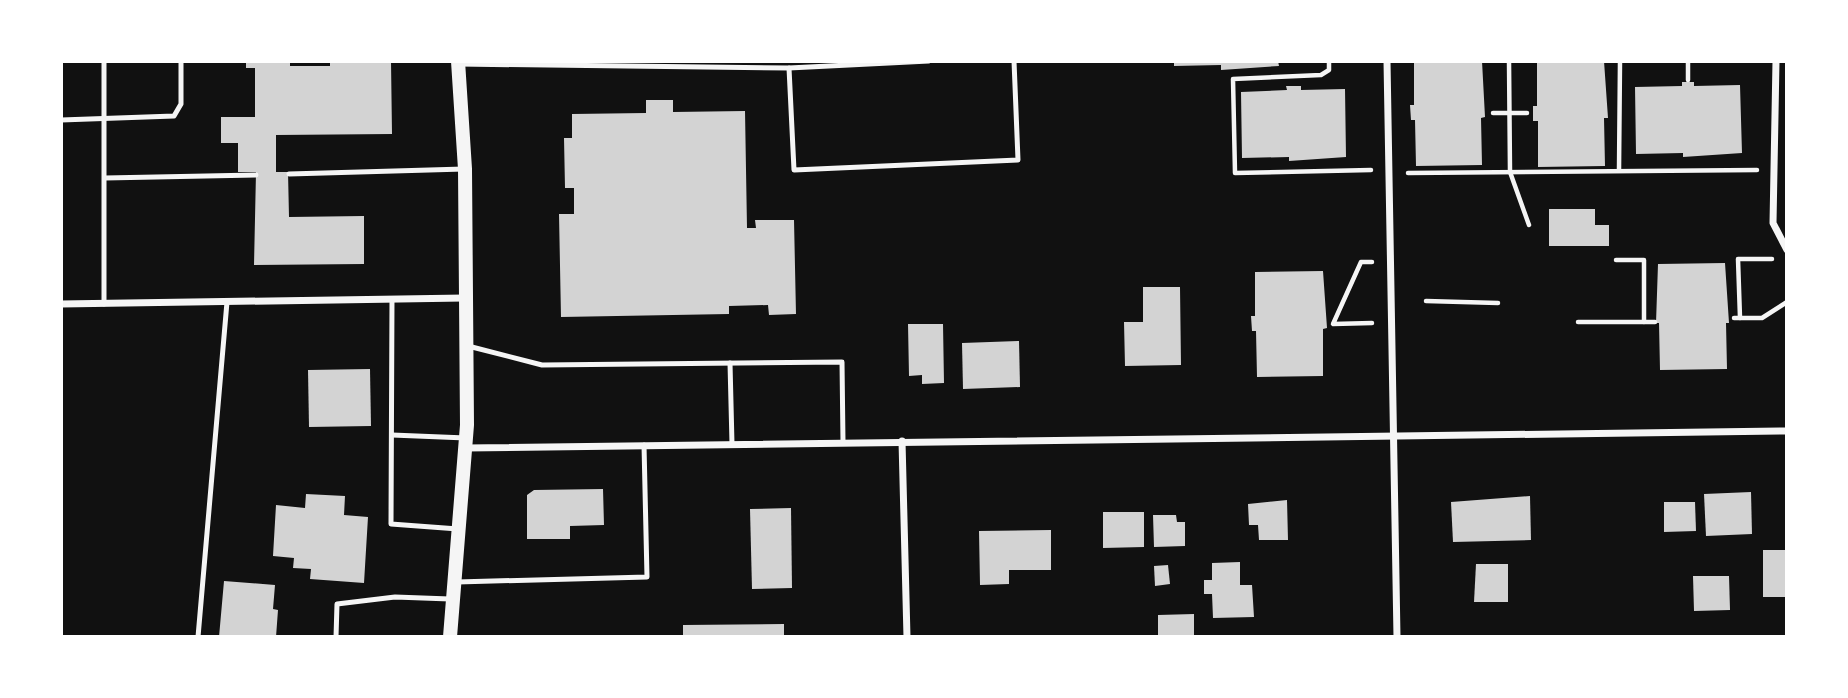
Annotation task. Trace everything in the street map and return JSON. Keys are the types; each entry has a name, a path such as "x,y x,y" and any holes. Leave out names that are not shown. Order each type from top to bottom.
{"main road":[{"path":"450,637 466,443 465,169 458,63"}],"street":[{"path":"1387,61 1396,637"},
{"path":"1776,61 1773,223 1787,250"},
{"path":"61,304 464,298"},
{"path":"466,443 644,445 1787,431"},
{"path":"902,441 907,637"}],"lane":[{"path":"104,61 104,304"},
{"path":"61,120 174,116 181,104 181,61"},
{"path":"458,63 789,68 929,61"},
{"path":"789,68 794,170 1018,160 1014,61"},
{"path":"289,174 465,169"},
{"path":"105,178 256,175"},
{"path":"392,299 391,524 458,530"},
{"path":"198,637 228,302"},
{"path":"465,345 542,365 842,362 843,442"},
{"path":"730,363 732,444"},
{"path":"392,435 466,443"},
{"path":"454,582 647,577 644,445"},
{"path":"336,637 337,604 395,597 453,600"}],"path":[{"path":"1329,61 1329,70 1321,75 1233,79 1235,173 1372,170"},
{"path":"1509,61 1510,172 1530,225"},
{"path":"1619,170 1620,61"},
{"path":"1688,61 1688,80"},
{"path":"1493,113 1527,113"},
{"path":"1408,173 1774,169"},
{"path":"1775,259 1738,260 1737,318 1762,318 1787,302"},
{"path":"1616,260 1644,260 1644,322"},
{"path":"1373,262 1361,262 1333,324 1373,323"},
{"path":"1426,301 1498,303"},
{"path":"1578,322 1655,322"}],"building":[{"path":"246,61 290,61 290,66 330,66 330,61 391,61 392,134 276,135 276,172 288,172 289,217 364,216 364,264 254,265 256,172 238,172 238,143 221,143 221,117 255,117 255,68 246,68"},
{"path":"1174,61 1278,61 1279,66 1221,70 1221,65 1174,66"},
{"path":"1414,61 1482,61 1485,117 1481,118 1482,165 1416,166 1415,120 1411,120 1410,105 1414,105"},
{"path":"1604,61 1608,118 1604,118 1605,166 1538,167 1538,121 1533,121 1533,106 1537,106 1537,62"},
{"path":"1682,82 1694,82 1694,86 1740,85 1742,153 1683,157 1683,153 1636,154 1635,87 1682,86"},
{"path":"1286,86 1301,86 1301,90 1345,89 1346,157 1289,161 1289,157 1242,158 1241,92 1287,90"},
{"path":"646,100 673,100 673,112 745,111 747,228 756,228 755,220 794,220 796,314 769,315 768,305 729,306 729,314 561,317 559,214 574,214 574,188 565,188 564,138 572,138 572,114 646,113"},
{"path":"1549,209 1595,209 1595,225 1609,225 1609,246 1549,246"},
{"path":"1725,263 1729,323 1726,323 1727,369 1660,370 1659,323 1656,323 1658,264"},
{"path":"1323,271 1327,328 1323,329 1323,376 1257,377 1256,331 1252,331 1251,316 1255,316 1255,272"},
{"path":"1143,287 1180,287 1181,365 1125,366 1124,322 1143,322"},
{"path":"908,324 943,324 944,383 922,384 922,375 909,376"},
{"path":"1019,341 1020,387 963,389 962,343"},
{"path":"370,369 371,426 309,427 308,370"},
{"path":"603,489 604,525 570,526 570,539 527,539 527,495 534,490"},
{"path":"1751,492 1752,534 1706,536 1704,494"},
{"path":"306,494 345,496 344,515 368,517 364,583 310,579 311,569 293,568 294,558 273,556 276,505 305,508"},
{"path":"1530,496 1531,540 1453,542 1451,502"},
{"path":"1287,500 1288,540 1259,540 1258,525 1249,525 1248,504"},
{"path":"1664,502 1695,502 1696,531 1664,532"},
{"path":"791,508 792,588 752,589 750,509"},
{"path":"1103,512 1144,512 1144,547 1103,548"},
{"path":"1153,515 1176,515 1177,522 1185,522 1185,546 1154,547"},
{"path":"1051,530 1051,570 1009,570 1009,584 980,585 979,531"},
{"path":"1763,550 1787,550 1787,597 1763,597"},
{"path":"1240,562 1240,585 1252,585 1254,617 1213,618 1212,594 1204,594 1204,580 1212,580 1212,563"},
{"path":"1476,564 1508,564 1508,602 1474,602"},
{"path":"1168,565 1170,584 1155,586 1154,566"},
{"path":"1693,576 1729,576 1730,610 1694,611"},
{"path":"224,581 275,585 273,609 278,610 276,637 219,637"},
{"path":"1194,614 1194,637 1158,637 1158,615"},
{"path":"784,624 784,637 683,637 683,625"}]}
